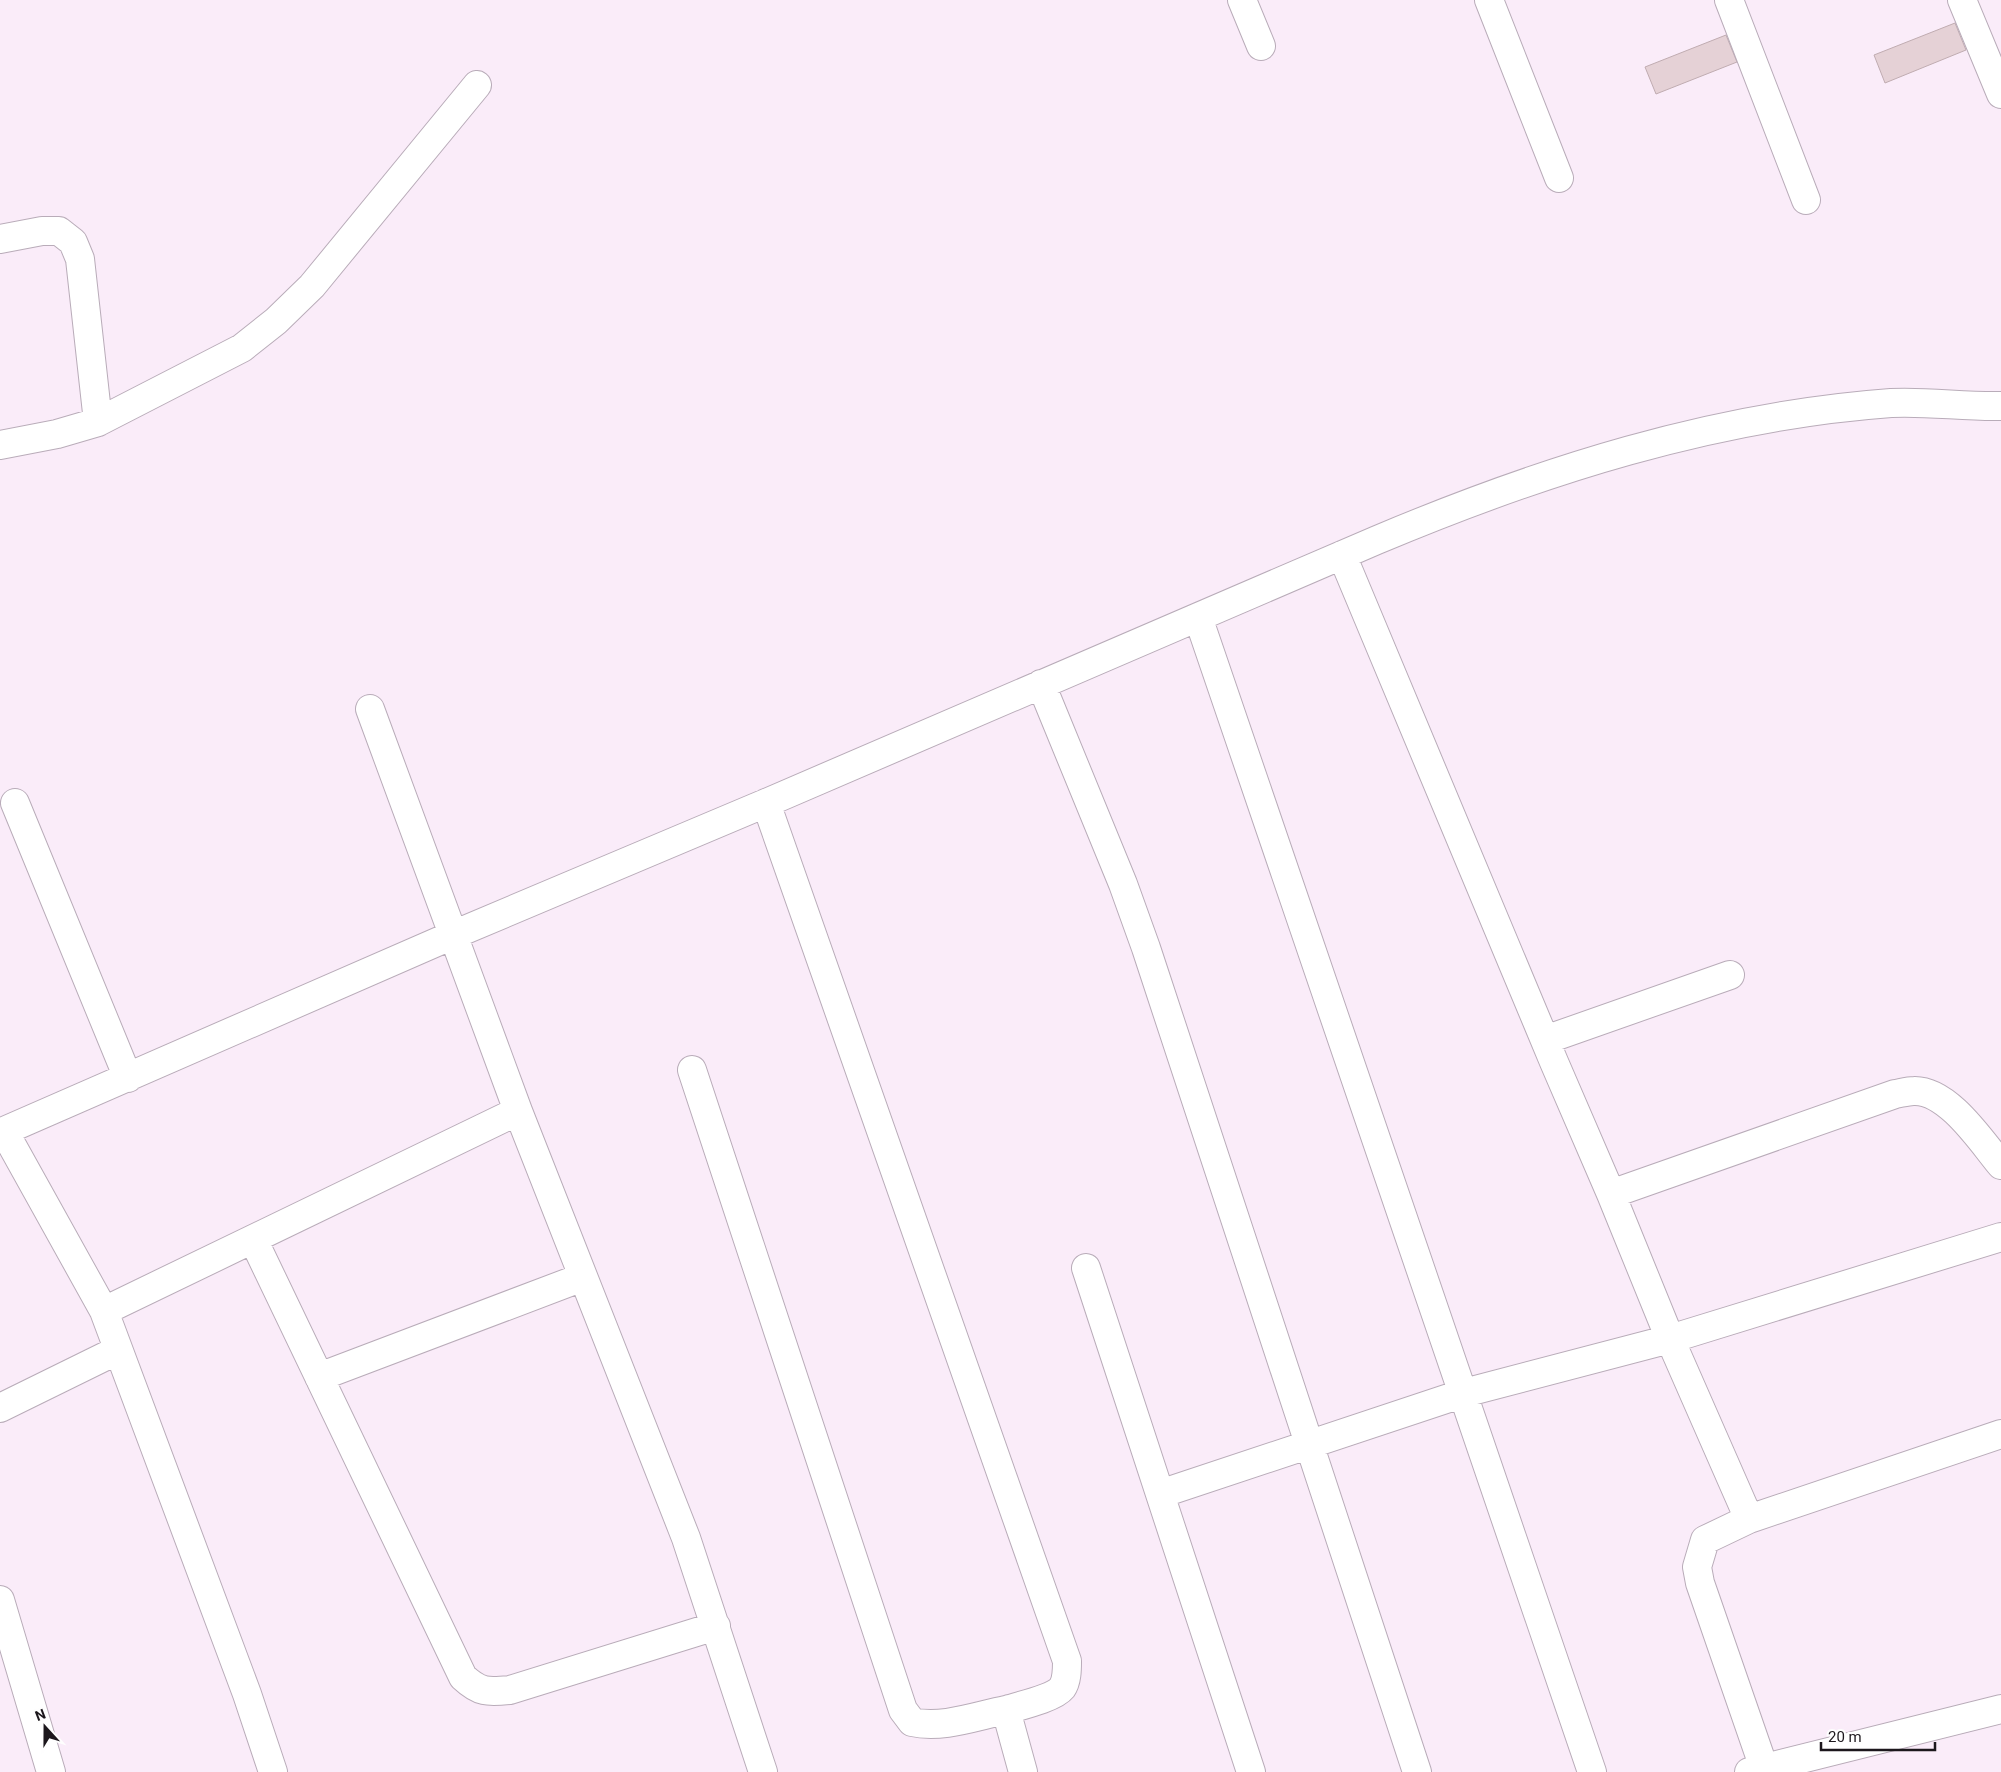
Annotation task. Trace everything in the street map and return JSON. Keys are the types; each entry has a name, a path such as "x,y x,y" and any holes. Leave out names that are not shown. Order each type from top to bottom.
{"street":[{"path":"1242,0 1261,46"},
{"path":"1489,0 1559,178"},
{"path":"1729,0 1806,200"},
{"path":"1962,0 2001,94"},
{"path":"0,445 57,434 98,422 242,348 276,321 312,286 477,85"},
{"path":"0,240 42,231 59,231 73,242 80,259 98,422"},
{"path":"272,1772 247,1694 104,1311 2,1132 452,935 766,803 1377,540 1546,476 1692,433 1809,411 1894,403 2001,406"},
{"path":"1342,555 1611,1194 1670,1339 1749,1518"},
{"path":"1198,617 1592,1772"},
{"path":"1042,684 1140,930 1417,1772"},
{"path":"370,709 518,1111 686,1538 763,1772"},
{"path":"15,803 128,1078"},
{"path":"692,1070 903,1710 912,1722 925,1725 940,1724 1006,1710 1049,1696 1062,1688 1067,1674 1067,1661 766,803"},
{"path":"1545,1040 1730,975"},
{"path":"1611,1194 1895,1094 1916,1091 1936,1097 1952,1107 2001,1165"},
{"path":"104,1311 518,1111"},
{"path":"1160,1494 1464,1393 1670,1339 2001,1237"},
{"path":"253,1239 463,1677 474,1688 489,1692 510,1690 716,1626"},
{"path":"1086,1268 1251,1772"},
{"path":"319,1377 584,1277"},
{"path":"0,1408 118,1350"},
{"path":"2001,1434 1749,1518 1705,1540 1697,1567 1700,1583 1756,1770 2001,1709"},
{"path":"0,1600 51,1772"},
{"path":"1006,1710 1023,1772"}],"building":[{"path":"1955,23 1966,50 1885,83 1874,55"},
{"path":"1726,35 1737,62 1656,94 1645,67"}]}
